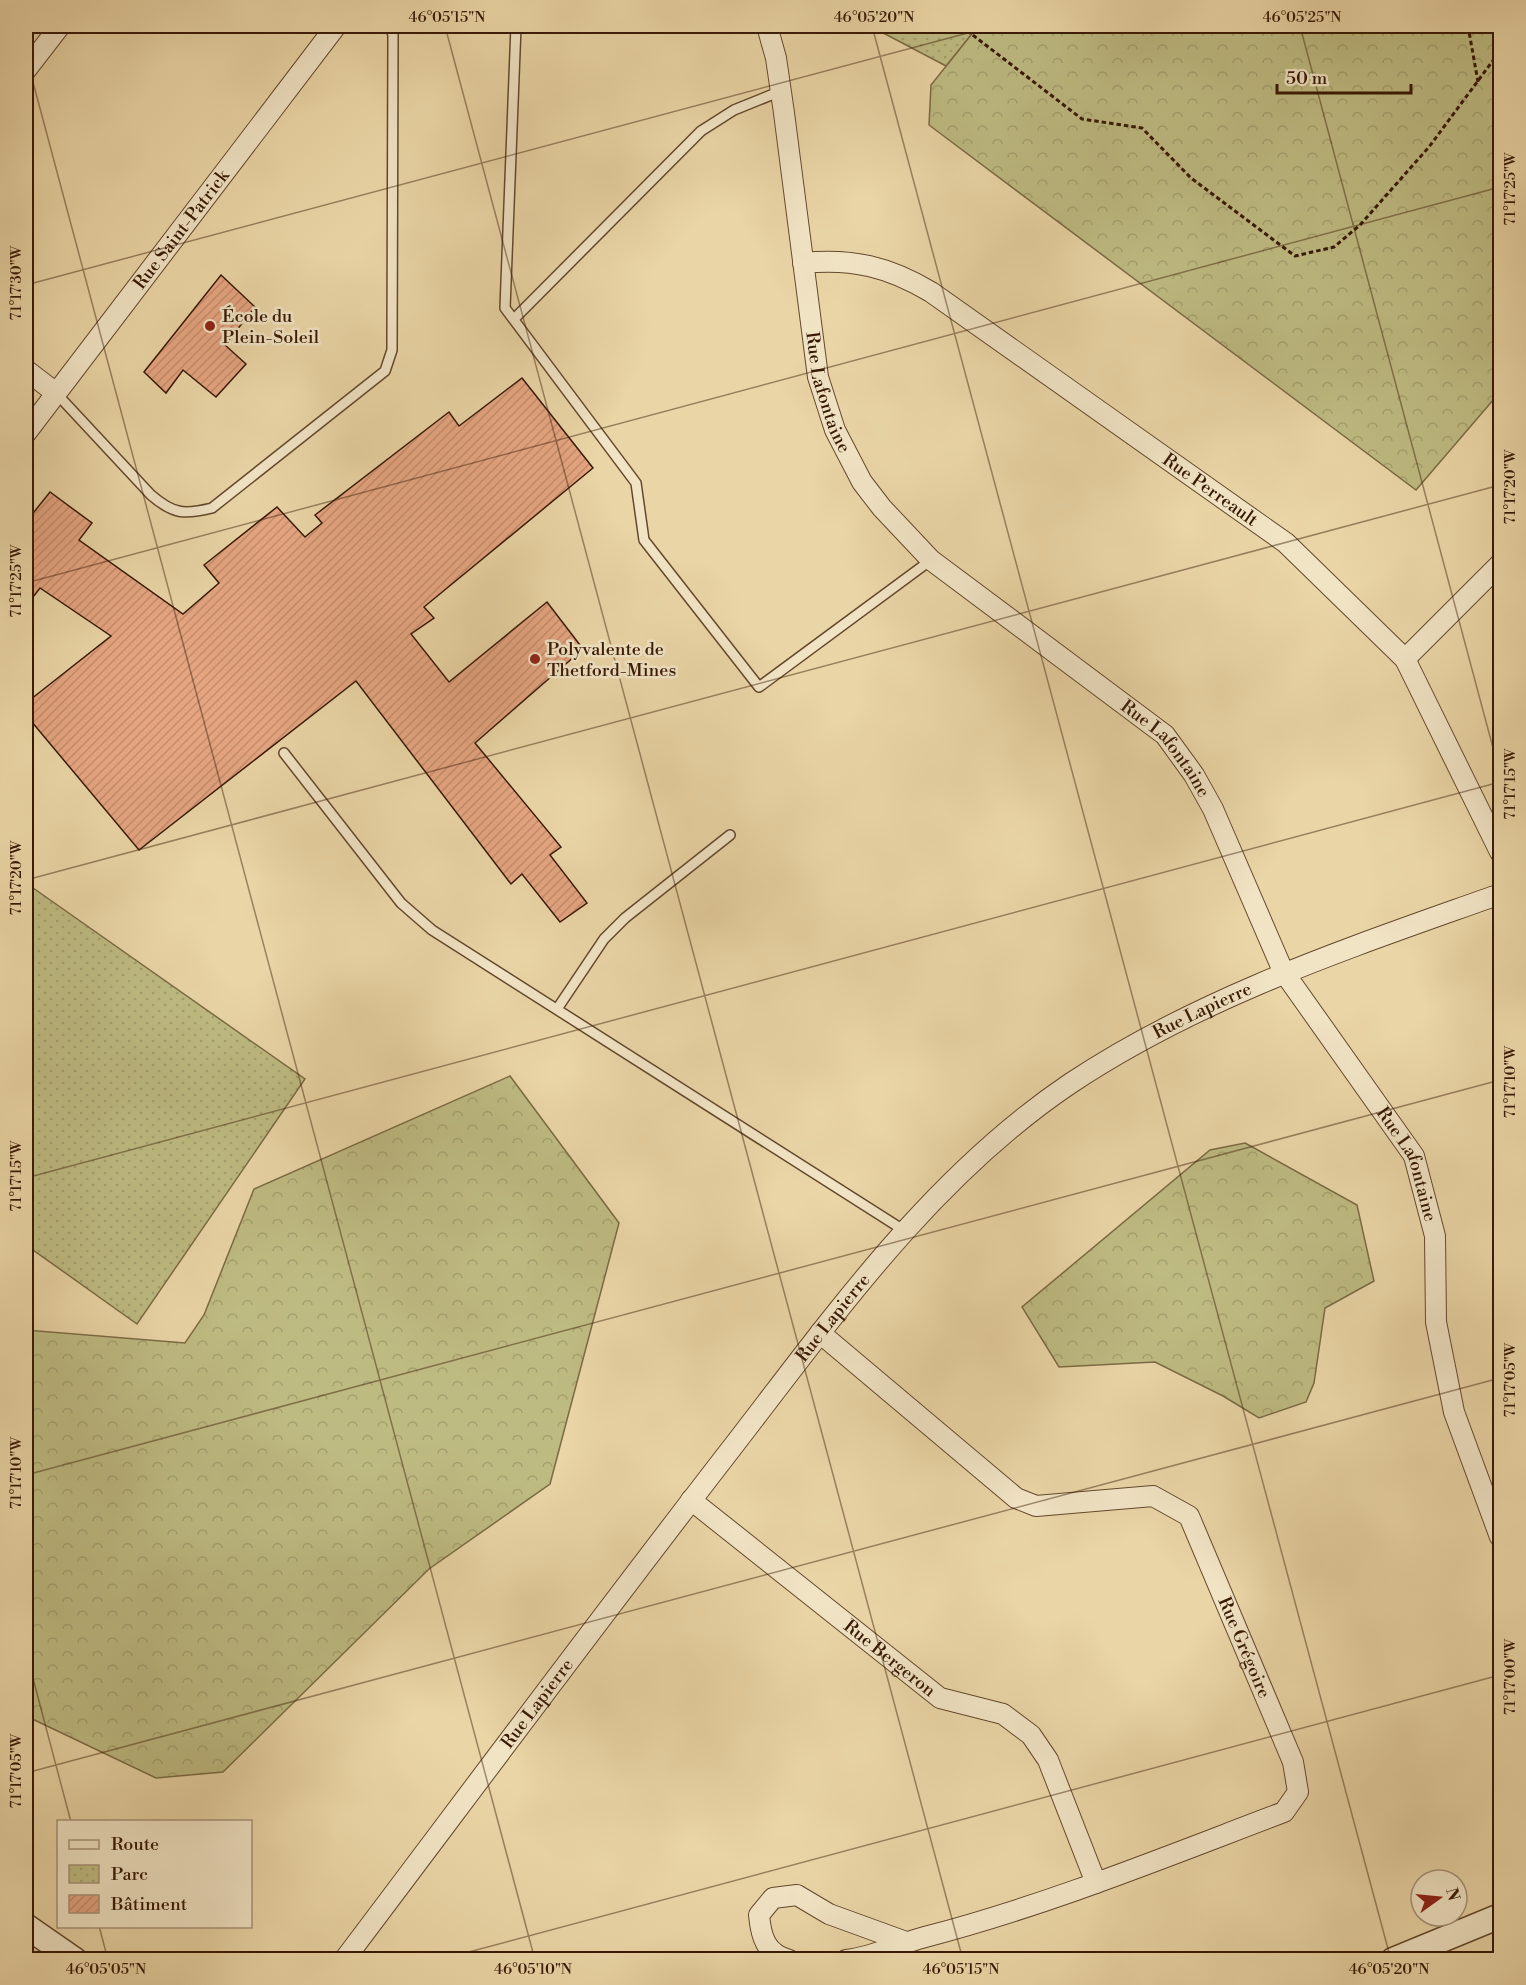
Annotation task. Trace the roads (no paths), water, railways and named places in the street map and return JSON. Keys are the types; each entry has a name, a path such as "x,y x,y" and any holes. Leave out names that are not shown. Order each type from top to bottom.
{"street":[{"path":"26,70 60,26"},
{"name":"Rue Saint-Patrick","path":"26,433 336,26"},
{"name":"Rue Lafontaine","path":"766,26 781,92 818,377 835,430 868,490 931,560 1165,735 1194,775 1213,810 1283,971 1414,1156 1435,1236 1436,1323 1454,1412 1500,1537"},
{"name":"Rue Perreault","path":"803,263 828,260 866,264 901,274 931,292 1286,543 1405,659 1500,852"},
{"path":"26,370 56,393"},
{"path":"1405,659 1500,564"},
{"name":"Rue Lapierre","path":"344,1959 820,1333 924,1207 993,1141 1071,1083 1164,1028 1283,971 1500,894"},
{"name":"Rue Grégoire","path":"820,1333 1016,1498 1036,1506 1153,1496 1189,1516 1293,1762 1298,1792 1284,1812 1096,1883 1000,1918 906,1942 866,1958 846,1959"},
{"name":"Rue Bergeron","path":"692,1500 940,1698 1003,1714 1031,1735 1048,1760 1096,1883"},
{"path":"789,1959 777,1956 761,1938 759,1915 773,1898 797,1895 829,1914 906,1942"},
{"path":"1393,1959 1500,1916"},
{"path":"26,1926 75,1959"}],"lane":[{"path":"56,393 151,495 167,508 190,513 212,508 385,371 392,350 393,35 390,26"},
{"path":"516,26 505,308 636,483 644,540 759,687 931,560"},
{"path":"514,319 701,131 734,110 781,92"},
{"path":"284,753 401,903 432,930 905,1231"},
{"path":"557,1010 604,939 625,918 730,835"}],"place":[{"name":"École du Plein-Soleil","path":"210,326"},
{"name":"Polyvalente de Thetford-Mines","path":"535,659"}]}
